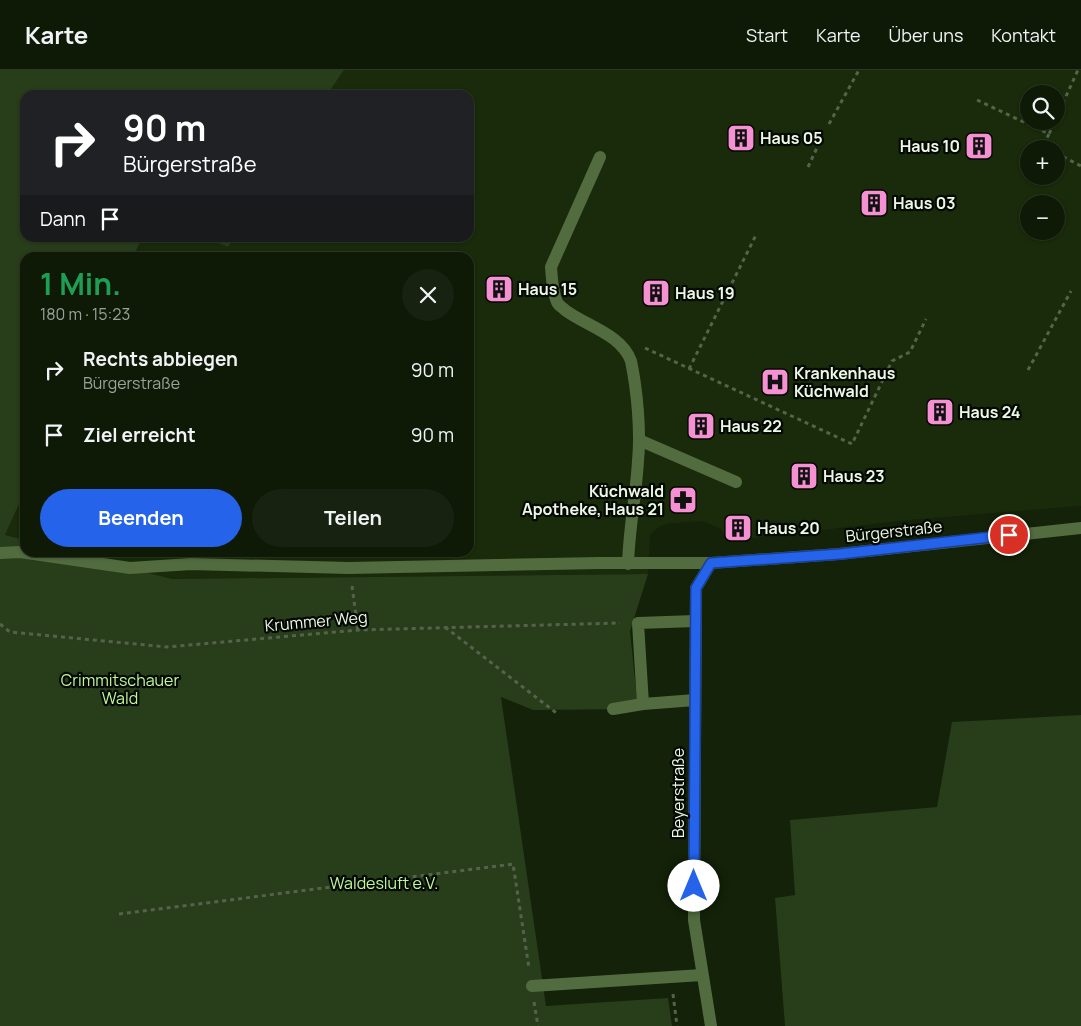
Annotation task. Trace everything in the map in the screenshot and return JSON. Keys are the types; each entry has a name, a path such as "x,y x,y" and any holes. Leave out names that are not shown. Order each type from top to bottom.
{"street":[{"path":"600,156 552,267 552,281 557,304 615,341 629,356 634,374 639,440 628,564"},
{"path":"639,440 736,482"},
{"name":"Bürgerstraße","path":"54,557 130,568 191,564 350,568 711,563 840,554 1081,528"},
{"name":"Bürgerstraße","path":"0,553 20,552"},
{"name":"Beyerstraße","path":"710,1026 694,920 696,588 711,563"},
{"path":"642,704 638,623 695,621"},
{"path":"614,709 642,704 695,700"},
{"path":"532,986 702,975"}],"path":[{"path":"829,124 859,70"},
{"path":"1065,100 1078,70"},
{"path":"977,100 1049,134"},
{"path":"1046,140 1051,130"},
{"path":"808,167 822,137"},
{"path":"1065,158 1081,166"},
{"path":"689,369 756,235"},
{"path":"1028,370 1071,291"},
{"path":"629,356 645,348 852,444 892,361 910,352 926,319"},
{"path":"350,568 358,630"},
{"name":"Krummer Weg","path":"0,624 10,632 167,647 358,630 638,623"},
{"path":"445,627 559,715"},
{"path":"119,914 513,864 538,1026"},
{"path":"670,977 677,1026"}],"shaded area":[{"name":"Krankenhaus Küchwald","path":"344,70 1081,70 1081,506 908,520 727,541 721,529 702,521 666,524 650,535 648,574 172,579 87,557 474,557 474,252 135,252 140,242 215,242 228,247 231,242 474,242 474,90 330,90"},
{"path":"20,502 20,539 5,535"}],"green space":[{"path":"0,70 344,70 330,90 20,90 20,242 140,242 135,252 20,252 20,502 5,535 20,539 20,557 87,557 172,579 648,574 630,631 638,709 533,710 501,697 546,1006 668,998 672,1026 0,1026"},
{"path":"215,242 231,242 228,247"},
{"path":"1081,715 1081,1026 785,1026 775,898 795,895 790,820 937,807 952,722"}],"place":[{"name":"Haus 05","path":"741,138"},
{"name":"Haus 10","path":"979,146"},
{"name":"Haus 03","path":"874,203"},
{"name":"Haus 15","path":"499,289"},
{"name":"Haus 19","path":"656,293"},
{"name":"Krankenhaus Küchwald","path":"775,382"},
{"name":"Haus 24","path":"940,412"},
{"name":"Haus 22","path":"701,426"},
{"name":"Haus 23","path":"804,476"},
{"name":"Küchwald Apotheke, Haus 21","path":"683,500"},
{"name":"Haus 20","path":"738,528"}],"route":[{"path":"694,886 696,588 711,563 840,554 1009,535"}],"park label":[{"name":"Crimmitschauer Wald","path":"120,689"},
{"name":"Waldesluft e.V.","path":"384,883"}]}
